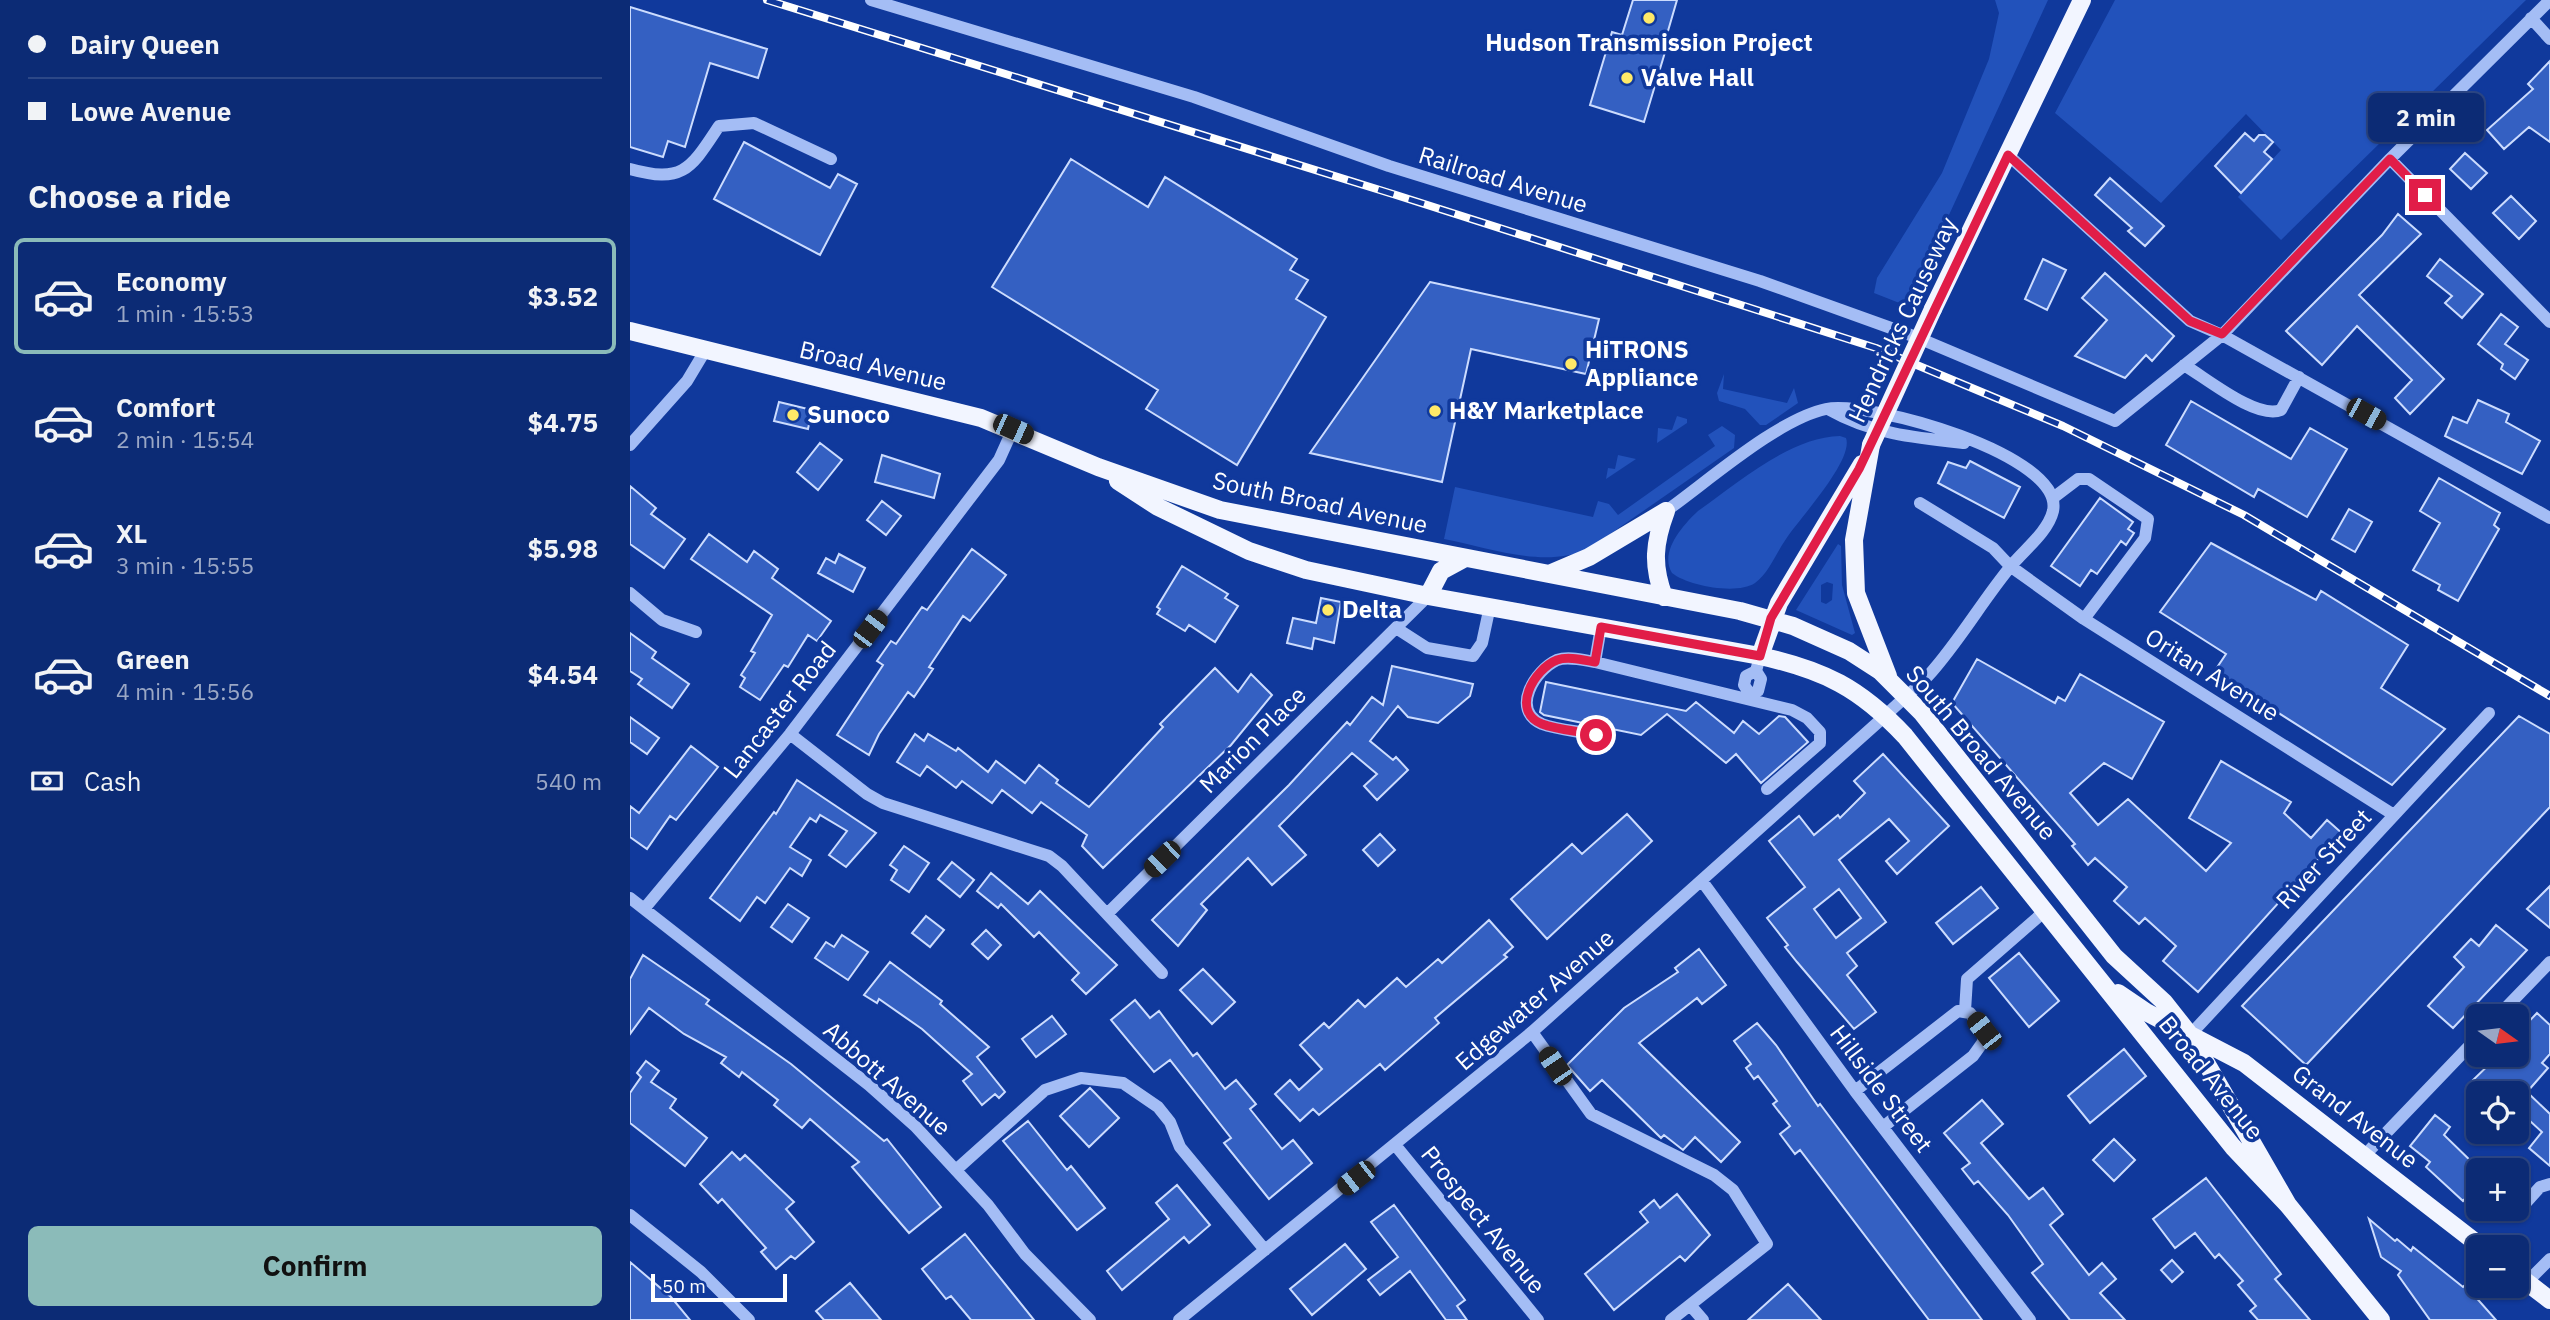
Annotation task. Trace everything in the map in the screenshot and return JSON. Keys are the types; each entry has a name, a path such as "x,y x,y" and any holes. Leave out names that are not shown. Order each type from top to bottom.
{"main road":[{"name":"Hendricks Causeway","path":"1758,663 1771,618 1834,515 1871,445 1933,309 2082,0"},
{"name":"Broad Avenue","path":"630,331 948,409 1013,429 1097,467"},
{"path":"1871,445 1854,540 1856,593 1889,680"},
{"name":"South Broad Avenue","path":"1097,467 1220,510 1771,618 1838,645 1870,664 1906,696 2114,956 2164,1002 2190,1035"},
{"name":"South Broad Avenue","path":"1097,467 1158,507 1249,551 1306,570 1428,596 1601,627 1758,663 1808,668 1838,680 1885,716 2099,978"},
{"path":"1549,573 1589,557 1666,511"},
{"path":"1664,597 1654,562 1655,545 1666,511"},
{"path":"1428,596 1441,571 1465,558"},
{"name":"Broad Avenue","path":"2099,978 2233,1147 2288,1205 2381,1320"},
{"name":"Grand Avenue","path":"2099,978 2146,1012 2244,1063 2466,1235"},
{"name":"Broad Avenue","path":"2190,1035 2288,1205"},
{"path":"2529,1284 2550,1300"}],"street":[{"name":"Railroad Avenue","path":"871,0 1194,97 1389,166 1760,281 1916,337 2115,421 2184,365"},
{"path":"2299,377 2281,410 2271,414 2254,408 2184,365 2222,334 2390,159 2550,0"},
{"path":"2530,18 2550,39"},
{"path":"630,169 659,177 692,166 719,127 754,123 831,159"},
{"path":"2008,155 2190,321 2222,334 2550,518"},
{"path":"2390,159 2550,322"},
{"path":"630,445 687,382 705,351"},
{"path":"1828,409 1855,425 1897,436 1982,445"},
{"path":"1666,511 1784,427 1828,409 1864,409 1906,418 1982,445 2039,478 2053,498 2078,479 2089,479 2148,519 2145,538 2084,619"},
{"name":"Lancaster Road","path":"644,909 790,734 999,460 1013,429"},
{"name":"Edgewater Avenue","path":"1179,1320 1396,1146 1532,1032 1929,675 2010,566 2047,524 2053,511 2053,498"},
{"name":"Oritan Avenue","path":"1920,503 1993,548 2010,566 2084,619 2394,815"},
{"path":"630,593 662,620 696,632"},
{"name":"Marion Place","path":"1107,914 1428,596"},
{"path":"1396,628 1427,648 1473,656 1482,643 1490,606"},
{"path":"1595,662 1601,627"},
{"path":"1596,735 1541,723 1530,714 1526,703 1528,691 1555,661 1566,658 1595,662 1749,697 1792,710 1807,718 1820,732 1820,743 1767,789"},
{"path":"1749,697 1744,685 1746,676 1758,663"},
{"name":"River Street","path":"2190,1035 2489,713"},
{"path":"790,734 867,794 883,803 1049,856 1162,973"},
{"name":"Hillside Street","path":"1702,881 1855,1091 2030,1320"},
{"name":"Abbott Avenue","path":"631,900 869,1085 957,1169 1025,1254 1090,1320"},
{"path":"1882,1127 1979,1049 1984,1031 1965,1007 1967,979 2045,911"},
{"path":"2510,1004 2550,962"},
{"path":"1855,1091 1965,1007"},
{"path":"1532,1032 1591,1114 1714,1175 1733,1190 1767,1244 1671,1320"},
{"path":"2364,1156 2466,1050"},
{"path":"957,1169 1045,1090 1081,1078 1123,1083 1158,1107 1170,1122 1180,1147 1265,1250"},
{"name":"Prospect Avenue","path":"1396,1146 1538,1320"},
{"path":"2529,1199 2540,1187 2550,1184"},
{"path":"630,1215 701,1272 749,1320"},
{"path":"2529,1273 2550,1259"},
{"path":"1690,1305 1703,1320"}],"shaded area":[{"path":"1995,0 2048,0 1907,306 1874,293 1877,278 1942,173 1989,59 1999,13"},
{"path":"2115,0 2526,0 2281,240 2238,197 2281,150 2246,114 2161,203 2055,113"},
{"path":"1724,374 1723,389 1787,403 1794,388 1798,403 1766,425 1760,425 1745,409 1719,401 1717,393"},
{"path":"1677,416 1687,419 1687,423 1657,443 1658,428 1672,430"},
{"path":"1722,426 1735,435 1734,448 1587,550 1570,555 1534,557 1444,539 1455,487 1593,517 1598,501 1609,504 1618,515 1715,446 1708,435"},
{"path":"1840,436 1846,438 1846,448 1834,474 1755,583 1747,587 1725,589 1689,582 1672,573 1668,556 1674,539 1698,511 1765,463 1802,444"},
{"path":"1618,455 1636,459 1606,479 1608,468 1615,469"},
{"path":"1838,544 1841,546 1842,585 1855,633 1852,635 1796,610","holes":["1827,582 1833,584 1832,600 1826,604 1821,602 1821,585"]}],"building":[{"name":"Valve Hall","path":"1633,0 1677,0 1663,48 1666,49 1644,122 1590,105 1612,32 1622,35"},
{"path":"630,7 767,49 758,78 710,63 685,147 668,141 663,157 630,147"},
{"path":"2550,61 2550,142 2529,127 2504,149 2487,130 2533,89 2528,84"},
{"path":"2245,133 2254,141 2259,135 2265,135 2273,142 2264,152 2272,159 2241,193 2215,166"},
{"path":"744,142 830,188 838,174 857,184 820,255 714,199"},
{"path":"2465,153 2487,173 2471,189 2450,169"},
{"path":"1071,159 1148,207 1165,177 1297,259 1290,270 1308,280 1296,299 1326,317 1237,465 1146,409 1158,390 992,287"},
{"path":"2110,178 2164,226 2145,246 2128,231 2132,228 2095,195"},
{"path":"2511,196 2536,221 2519,239 2493,213"},
{"path":"2398,214 2421,234 2359,295 2444,379 2410,414 2395,398 2412,380 2357,326 2322,365 2286,331 2382,235"},
{"path":"2043,259 2066,270 2047,310 2025,299"},
{"path":"2440,259 2483,294 2462,318 2445,303 2452,296 2427,276"},
{"path":"2105,273 2174,336 2152,361 2146,355 2125,378 2075,356 2107,320 2082,298"},
{"path":"1430,282 1599,319 1586,374 1471,349 1442,482 1310,453"},
{"path":"2501,314 2518,327 2505,344 2528,360 2515,379 2501,369 2503,364 2478,344"},
{"path":"2478,400 2509,414 2506,422 2540,441 2522,474 2445,436 2453,417 2467,423"},
{"path":"2191,401 2291,459 2310,428 2347,449 2307,517 2258,489 2254,497 2166,445"},
{"path":"779,402 812,410 808,429 774,421"},
{"path":"820,443 842,460 818,490 797,472"},
{"path":"882,455 940,474 934,498 875,482"},
{"path":"1970,461 2020,487 2004,518 1938,483 1948,462 1966,468"},
{"path":"2439,478 2500,513 2494,525 2499,529 2458,601 2438,590 2440,585 2413,570 2440,523 2420,511"},
{"path":"630,486 656,508 651,514 685,539 664,568 630,544"},
{"path":"2100,498 2133,522 2128,529 2134,533 2126,545 2121,541 2097,574 2091,570 2080,586 2051,566"},
{"path":"882,501 901,516 886,535 867,520"},
{"path":"2349,509 2372,522 2355,552 2332,539"},
{"path":"709,534 747,562 754,551 778,569 772,578 831,621 817,641 808,635 788,667 784,665 760,700 740,687 745,678 741,675 755,653 751,651 772,615 691,559"},
{"path":"2211,543 2316,600 2321,591 2408,645 2381,688 2445,729 2392,785 2214,672 2226,654 2160,612"},
{"path":"972,549 1006,575 970,621 963,616 929,667 933,669 914,697 908,692 879,734 869,755 837,735 883,665 877,661 891,641 896,644 922,607 927,610"},
{"path":"839,554 865,568 853,592 818,573 826,558 835,563"},
{"path":"1182,566 1228,594 1225,598 1238,606 1215,642 1189,625 1185,631 1157,614 1160,609 1157,607"},
{"path":"1321,598 1341,602 1334,643 1314,638 1312,649 1287,643 1293,618 1316,623"},
{"path":"630,633 656,652 652,658 689,684 672,708 638,684 642,679 630,671"},
{"path":"1977,659 2055,703 2058,697 2065,701 2080,674 2164,722 2132,779 2104,763 2070,793 2098,825 2128,799 2206,871 2231,843 2189,818 2221,761 2291,802 2284,813 2311,838 2327,820 2344,835 2331,850 2328,848 2198,992 2163,961 2176,946 2145,918 2139,924 2114,901 2127,887 2095,858 2088,865 2072,846 2075,844 1952,703"},
{"path":"1392,666 1473,684 1470,696 1438,723 1408,717 1398,706 1370,741 1393,760 1396,757 1408,770 1377,800 1364,786 1377,774 1352,753 1279,826 1306,855 1272,885 1248,858 1201,904 1207,910 1178,946 1152,920 1289,785 1347,722 1350,725 1372,697 1383,705"},
{"path":"1215,668 1238,692 1251,674 1272,695 1231,745 1103,868 1082,846 1087,835 1041,802 1032,813 1002,790 992,803 962,781 956,788 927,766 920,776 897,762 915,734 924,741 928,734 956,751 958,748 988,772 996,761 1025,783 1039,765 1058,780 1056,783 1089,807 1163,727 1160,724"},
{"path":"1546,682 1686,711 1696,702 1734,733 1743,721 1759,734 1779,716 1785,717 1808,742 1761,783 1736,754 1726,763 1667,714 1641,735 1544,715 1540,712"},
{"path":"2519,716 2550,734 2550,807 2306,1065 2242,1006"},
{"path":"630,717 659,738 647,754 630,742"},
{"path":"691,746 718,767 676,820 670,816 647,849 630,837 630,806 639,813"},
{"path":"1883,754 1949,826 1897,874 1886,861 1909,841 1889,819 1839,860 1886,922 1847,953 1857,966 1847,975 1876,1012 1854,1029 1785,947 1788,945 1767,918 1805,887 1769,841 1799,816 1814,835 1838,815 1840,818 1865,793 1854,781","holes":["1839,889 1861,918 1836,938 1814,909"]},
{"path":"797,780 876,833 846,867 829,855 847,831 820,815 816,822 810,818 790,847 811,860 802,876 790,868 765,903 757,897 740,921 710,898 774,812 776,814"},
{"path":"1627,814 1652,841 1547,939 1511,899 1572,844 1582,854"},
{"path":"1380,834 1395,850 1378,866 1363,850"},
{"path":"904,846 929,863 909,892 891,880 897,870 890,865"},
{"path":"952,862 974,880 960,897 938,879"},
{"path":"991,873 1028,904 1040,891 1117,965 1086,994 1072,980 1079,973 1039,932 1034,937 1001,904 998,908 977,891"},
{"path":"2550,886 2550,928 2527,909"},
{"path":"1981,887 1998,908 1953,944 1936,923"},
{"path":"788,904 809,918 792,942 771,927"},
{"path":"926,916 944,930 930,947 912,933"},
{"path":"1489,920 1513,947 1504,955 1507,957 1435,1018 1439,1023 1385,1070 1380,1064 1319,1115 1313,1109 1300,1121 1275,1094 1290,1080 1299,1090 1322,1069 1300,1045 1324,1023 1329,1028 1358,1000 1365,1007 1397,978 1406,987 1438,959 1442,963"},
{"path":"2496,925 2527,950 2476,1004 2466,1004 2466,1014 2453,1028 2428,1006 2464,967 2454,957 2471,939 2479,946"},
{"path":"986,930 1001,945 988,959 972,944"},
{"path":"842,935 868,952 848,980 815,958 826,942 834,947"},
{"path":"1699,949 1726,985 1702,1004 1697,998 1639,1043 1740,1142 1721,1162 1695,1137 1683,1150 1664,1135 1661,1138 1602,1080 1590,1091 1567,1065 1624,1008 1678,972 1675,968"},
{"path":"2019,953 2059,1001 2029,1027 1989,978"},
{"path":"643,955 709,1000 706,1004 791,1064 884,1141 887,1139 941,1207 909,1233 852,1167 859,1162 810,1119 802,1128 774,1105 778,1100 742,1072 739,1077 721,1063 726,1057 684,1034 649,1008 630,1034 630,979"},
{"path":"890,962 942,1001 940,1004 989,1047 977,1057 1005,1092 999,1098 995,1094 982,1105 963,1081 972,1074 922,1029 879,999 877,1003 864,995"},
{"path":"1203,969 1235,1002 1212,1024 1180,990"},
{"path":"1135,1000 1150,1018 1159,1011 1193,1056 1197,1053 1225,1089 1236,1080 1256,1104 1250,1109 1282,1149 1293,1140 1312,1163 1269,1199 1224,1143 1231,1138 1170,1060 1154,1072 1111,1020"},
{"path":"2537,1013 2550,1025 2550,1054 2542,1063 2548,1068 2529,1090 2529,1081 2472,1081 2486,1068 2529,1068 2529,1021"},
{"path":"1052,1016 1066,1034 1036,1057 1022,1039"},
{"path":"1757,1023 1982,1320 1929,1320 1800,1150 1795,1154 1780,1134 1790,1126 1773,1104 1777,1101 1758,1076 1754,1079 1746,1068 1751,1064 1734,1041"},
{"path":"2124,1049 2146,1076 2090,1123 2068,1096"},
{"path":"646,1061 659,1071 651,1082 676,1099 670,1108 707,1138 685,1166 630,1123 630,1093 641,1077 637,1073"},
{"path":"1090,1088 1119,1118 1089,1147 1060,1116"},
{"path":"2529,1094 2550,1114 2550,1166 2529,1148 2542,1132 2529,1120"},
{"path":"1982,1100 2003,1124 1981,1143 2029,1199 2043,1188 2063,1214 2050,1225 2089,1275 2102,1263 2116,1279 2100,1293 2125,1320 2070,1320 2032,1273 2043,1264 2008,1215 1978,1181 1974,1184 1962,1169 1970,1163 1944,1133"},
{"path":"2435,1115 2450,1127 2444,1135 2468,1158 2466,1198 2463,1201 2426,1167 2430,1162 2410,1146"},
{"path":"1028,1121 1067,1170 1071,1166 1105,1208 1077,1230 1003,1141"},
{"path":"2114,1139 2135,1160 2114,1181 2093,1160"},
{"path":"732,1152 740,1160 745,1155 794,1202 786,1209 814,1242 795,1259 791,1256 776,1269 761,1252 766,1248 722,1199 718,1203 700,1184"},
{"path":"2206,1178 2281,1274 2275,1279 2310,1320 2258,1320 2250,1311 2256,1306 2238,1285 2243,1281 2219,1254 2215,1258 2195,1233 2175,1248 2153,1219"},
{"path":"1177,1185 1210,1225 1189,1243 1184,1237 1122,1290 1107,1271 1169,1219 1156,1203"},
{"path":"1677,1194 1710,1235 1685,1261 1680,1256 1614,1310 1585,1274 1648,1222 1640,1212 1654,1200 1660,1208"},
{"path":"1394,1205 1465,1300 1457,1306 1467,1320 1446,1320 1410,1271 1380,1295 1368,1280 1398,1257 1371,1222"},
{"path":"2369,1219 2395,1241 2397,1239 2411,1251 2413,1247 2463,1287 2465,1285 2466,1298 2477,1298 2496,1320 2430,1320 2398,1275 2401,1271 2381,1257"},
{"path":"965,1234 1034,1320 971,1320 951,1296 946,1299 922,1269"},
{"path":"1345,1244 1366,1269 1312,1315 1290,1289"},
{"path":"2172,1260 2183,1272 2172,1282 2161,1270"},
{"path":"630,1262 671,1297 690,1320 630,1320"},
{"path":"850,1283 881,1320 824,1320 816,1311"},
{"path":"1788,1284 1821,1320 1748,1320"}],"railway":[{"path":"767,0 1396,195 1876,348 2063,426 2244,515 2550,696"}],"place":[{"name":"Hudson Transmission Project","path":"1649,18"},
{"name":"Valve Hall","path":"1627,78"},
{"name":"HiTRONS Appliance","path":"1571,364"},
{"name":"H&Y Marketplace","path":"1435,411"},
{"name":"Sunoco","path":"793,415"},
{"name":"Delta","path":"1328,610"}],"route":[{"path":"1596,735 1541,723 1530,714 1526,703 1528,691 1539,674 1555,661 1566,658 1595,662 1601,627 1760,656 1771,618 1848,491 2008,155 2190,321 2222,334 2390,159 2425,195"}]}
